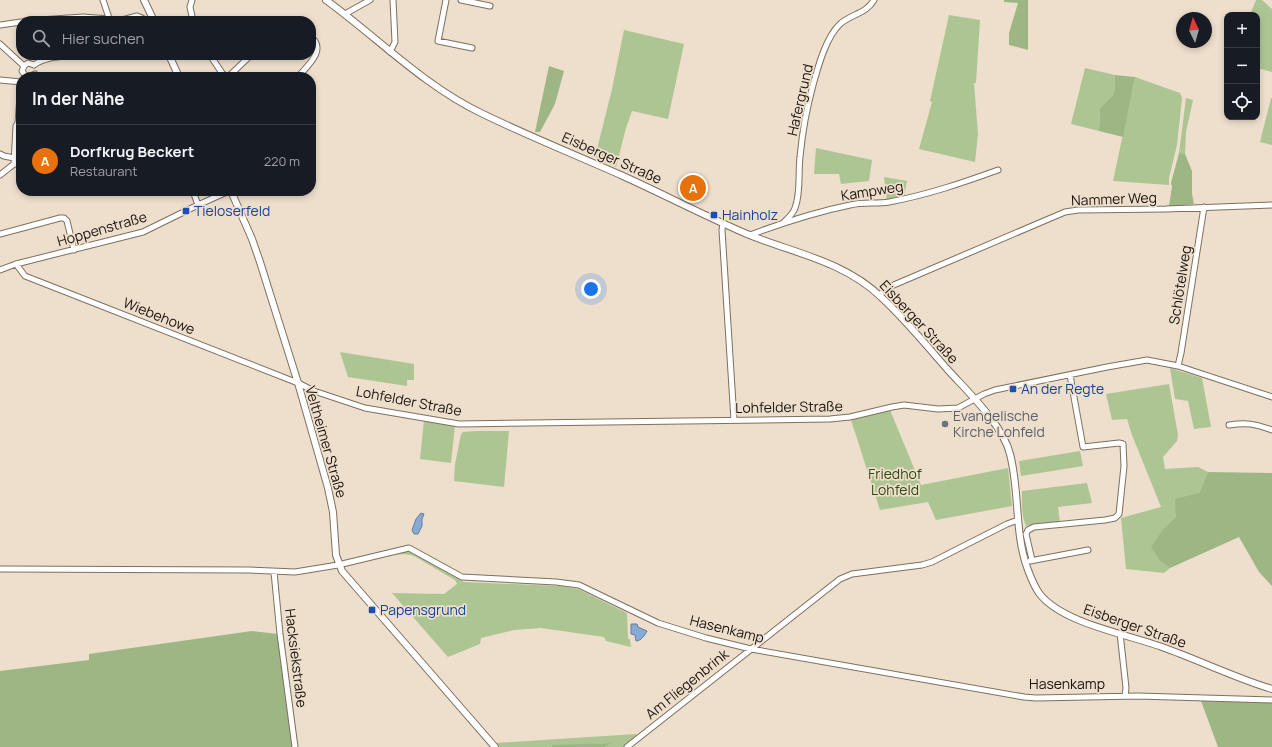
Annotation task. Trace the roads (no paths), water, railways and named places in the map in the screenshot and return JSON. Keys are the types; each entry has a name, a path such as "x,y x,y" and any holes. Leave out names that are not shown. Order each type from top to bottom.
{"main road":[{"path":"144,0 152,16"},
{"name":"Eisberger Straße","path":"326,0 440,90 478,112 750,235 834,266 865,283 901,317 974,399 1004,437 1010,454 1021,543 1025,563 1039,594 1053,606 1083,622 1159,646 1272,690"},
{"path":"171,60 177,72"},
{"name":"Veltheimer Straße","path":"232,196 252,239 298,383 331,498 335,548 338,564 348,580 495,747"}],"street":[{"path":"103,0 108,16"},
{"path":"192,0 190,7 192,16"},
{"path":"345,14 370,0"},
{"path":"390,52 395,42 393,0"},
{"path":"446,0 438,41 472,48"},
{"path":"460,0 490,6"},
{"name":"Hafergrund","path":"783,223 794,211 797,203 800,156 803,137 813,85 826,48 832,35 841,24 866,10 874,0"},
{"path":"0,25 16,23"},
{"path":"316,43 316,53"},
{"path":"0,44 16,59"},
{"path":"17,60 24,66"},
{"path":"34,65 42,60"},
{"path":"213,60 221,72"},
{"path":"232,72 246,60"},
{"path":"302,72 311,60"},
{"path":"23,72 24,66 30,63 34,65"},
{"path":"34,65 36,72"},
{"path":"0,80 16,82"},
{"path":"0,175 14,164 16,126"},
{"path":"0,154 14,158"},
{"name":"Kampweg","path":"750,235 783,223 850,204 889,202 931,193 998,170"},
{"path":"195,196 198,205"},
{"name":"Hoppenstraße","path":"0,270 16,264 143,232 219,196"},
{"name":"Nammer Weg","path":"879,295 889,287 1065,212 1078,210 1166,209 1272,205"},
{"name":"Schlötelweg","path":"1178,366 1204,207"},
{"path":"0,234 64,218 67,221 74,250"},
{"path":"723,223 722,230 734,420"},
{"name":"Wiebehowe","path":"16,264 25,276 298,383"},
{"name":"Lohfelder Straße","path":"298,383 314,391 365,408 459,424 830,419 850,417 904,405 938,409 958,408 995,390 1147,360 1178,366 1272,397"},
{"path":"1032,560 1026,534 1031,528 1105,520 1115,518 1119,514 1124,466 1122,444 1119,443 1083,447 1070,375"},
{"path":"1229,425 1244,423 1253,424 1272,430"},
{"name":"Am Fliegenbrink","path":"627,747 846,576 922,565 932,562 1007,524 1018,520"},
{"name":"Hasenkamp","path":"338,564 408,548 462,577 556,582 579,585 669,627 751,649 1036,698 1126,696 1272,700"},
{"path":"1025,563 1032,560 1088,550"},
{"path":"0,569 248,570 295,572 338,564"},
{"name":"Hacksiekstraße","path":"274,572 280,634 295,747"},
{"name":"Hasenkamp","path":"1120,633 1126,696"}],"water":[{"path":"421,513 424,514 422,526 418,534 414,534 412,530 416,519"},
{"path":"631,624 637,624 638,627 647,631 640,640 636,641 635,635 631,634"}],"place":[{"name":"Dorfkrug Beckert","path":"693,188"},
{"name":"Tieloserfeld","path":"186,211"},
{"name":"Hainholz","path":"714,215"},
{"name":"An der Regte","path":"1013,389"},
{"name":"Evangelische Kirche Lohfeld","path":"945,424"},
{"name":"Papensgrund","path":"372,610"}],"park label":[{"name":"Friedhof Lohfeld","path":"895,482"}]}
